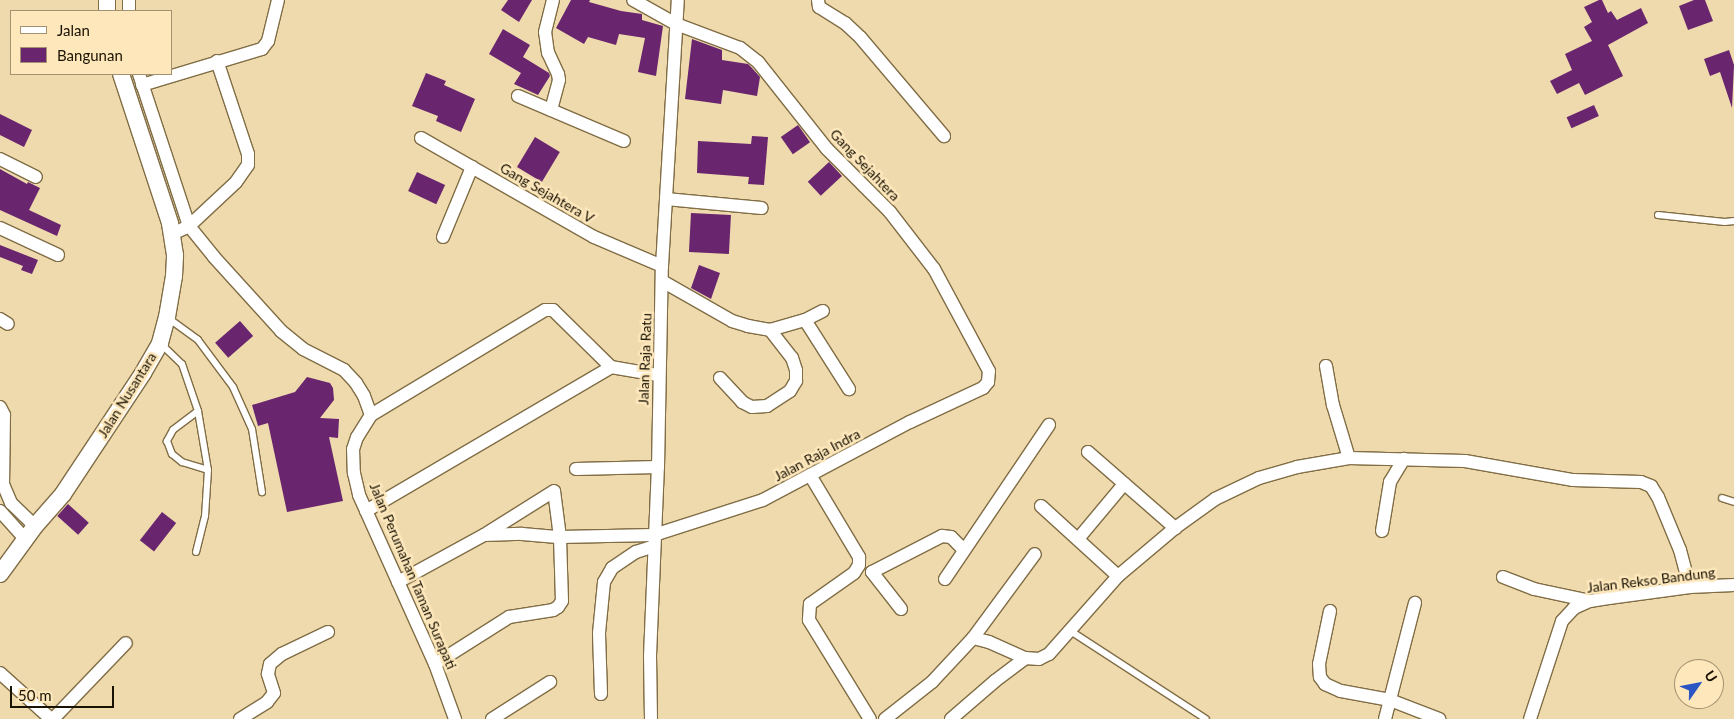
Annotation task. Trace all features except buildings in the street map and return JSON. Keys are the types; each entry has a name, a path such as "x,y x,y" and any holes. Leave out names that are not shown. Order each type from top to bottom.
{"street":[{"path":"172,72 262,48 268,41 278,0"},
{"path":"550,110 559,80 548,53 545,32 553,0"},
{"name":"Gang Sejahtera","path":"633,0 676,24 740,48 758,62 827,150 890,212 934,269 989,371"},
{"name":"Jalan Raja Ratu","path":"651,719 650,656 658,468 658,375 662,266 678,0"},
{"path":"818,0 819,7 845,23 860,37 944,136"},
{"path":"172,234 189,226 236,182 248,165 248,154 217,61"},
{"name":"Jalan Nusantara","path":"0,574 35,526 63,494 143,372 160,343 168,317 174,276 172,234 162,194 121,75"},
{"path":"157,75 140,79 189,226 281,332 303,349 344,370 356,382 371,415 545,310 553,310 611,367 658,375"},
{"path":"518,96 624,141"},
{"name":"Gang Sejahtera V","path":"421,138 594,237 662,266"},
{"path":"0,159 36,177"},
{"path":"443,237 472,167"},
{"path":"666,199 762,208"},
{"path":"0,228 58,254"},
{"path":"662,281 732,321 770,330 805,320 823,310"},
{"path":"805,320 849,389"},
{"path":"720,378 742,402 752,406 767,406 790,391 796,381 796,370 792,358 770,330"},
{"path":"1326,366 1333,405 1349,458"},
{"path":"366,511 611,367"},
{"name":"Jalan Raja Indra","path":"484,535 522,534 560,537 640,535 654,541 763,500 910,422 983,388 988,382 989,371"},
{"path":"0,407 4,415 3,484 11,503 35,526"},
{"name":"Jalan Perumahan Taman Surapati","path":"371,415 357,437 353,450 354,473 366,511 435,664 455,719"},
{"path":"944,578 1049,425"},
{"path":"1088,452 1175,528"},
{"path":"973,638 989,642 1025,658 1039,659 1044,657 1055,648 1118,576 1175,528 1215,499 1259,478 1297,467 1349,458 1466,461 1573,480 1641,482 1651,486 1658,497 1677,542 1690,587"},
{"path":"1382,531 1390,482 1404,459"},
{"path":"576,469 658,468"},
{"path":"810,475 859,557 854,573 810,604 809,620 870,719"},
{"path":"1078,539 1124,484"},
{"path":"398,582 484,535 554,491 560,537 562,600 558,607 553,610 509,618 435,664"},
{"path":"1041,506 1118,576"},
{"path":"0,511 25,539"},
{"path":"856,569 872,572 942,536 951,537 964,550"},
{"path":"601,694 599,633 604,582 612,568 654,541"},
{"path":"885,719 932,682 973,638 1035,554"},
{"path":"872,572 901,609"},
{"path":"1503,577 1541,591 1590,601"},
{"name":"Jalan Rekso Bandung","path":"1530,719 1562,621 1574,608 1590,601 1690,587 1734,585"},
{"path":"1385,719 1415,603"},
{"path":"1330,611 1319,664 1320,677 1325,684 1341,691 1390,700 1439,719"},
{"path":"240,719 267,702 274,693 268,674 270,664 282,654 328,632"},
{"path":"0,673 52,719 126,643"},
{"path":"951,719 995,680 1025,658"},
{"path":"492,719 550,682"}],"lane":[{"path":"1658,215 1725,222 1734,221"},
{"path":"168,317 198,340 233,386 252,429 262,492"},
{"path":"160,343 182,364 198,411 208,470 206,516 196,552"},
{"path":"198,411 173,430 167,441 172,454 182,462 208,470"},
{"path":"1722,498 1734,502"},
{"path":"1069,630 1206,719"}]}
